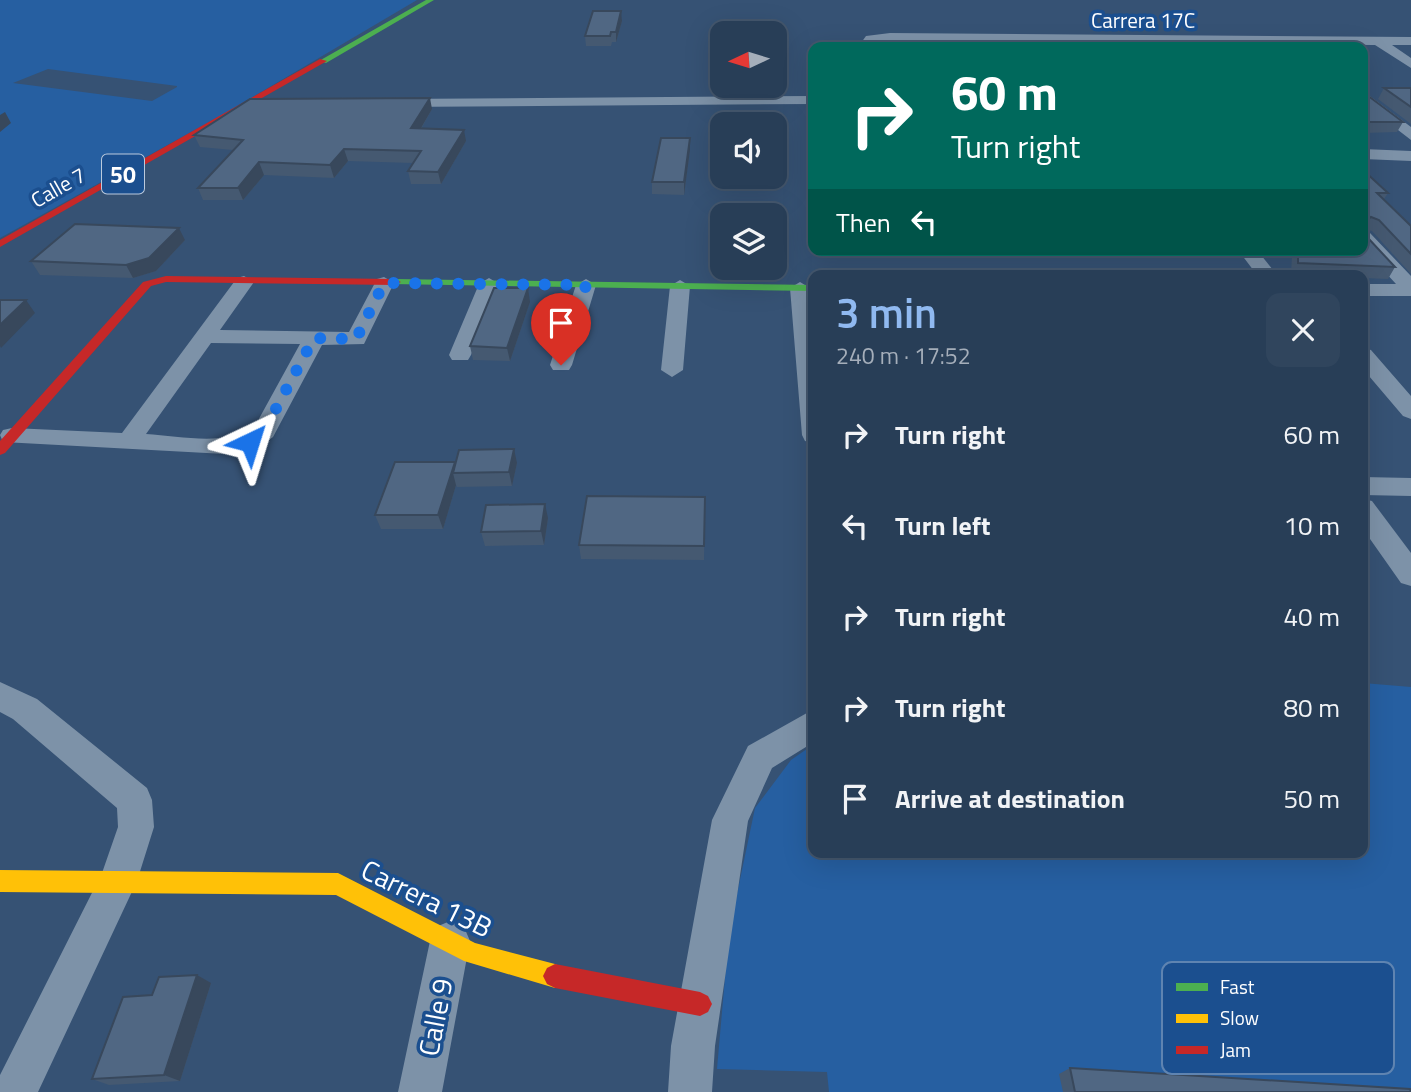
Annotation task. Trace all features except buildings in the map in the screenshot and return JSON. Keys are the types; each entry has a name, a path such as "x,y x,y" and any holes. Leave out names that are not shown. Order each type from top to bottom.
{"main road":[{"name":"50","path":"247,104 431,0"},
{"name":"Calle 7","path":"0,244 247,104"},
{"path":"6,443 147,284 166,279 807,288"},
{"name":"Carrera 13B","path":"0,881 338,884 472,953 564,978 700,1003"}],"street":[{"name":"Carrera 17C","path":"867,42 876,38 1038,42"},
{"path":"1376,39 1411,64"},
{"name":"Carrera 17C","path":"1319,42 1376,39 1411,41"},
{"path":"376,103 808,100"},
{"path":"1368,100 1411,135"},
{"path":"247,104 284,104"},
{"path":"1368,154 1411,156"},
{"path":"1368,242 1411,289"},
{"path":"1252,256 1263,270"},
{"path":"128,442 244,282"},
{"path":"207,336 314,338 351,349 384,283"},
{"path":"460,355 489,284"},
{"path":"561,365 586,285"},
{"path":"672,370 680,286"},
{"path":"807,288 808,310"},
{"path":"1368,290 1411,289"},
{"path":"6,443 128,442 225,446 250,442 264,431 314,338"},
{"path":"1368,361 1411,411"},
{"path":"1368,486 1411,487"},
{"path":"1368,515 1411,575"},
{"path":"0,696 25,709 134,800 135,827 118,881 12,1084"},
{"path":"690,1092 700,1003 730,820 760,757 808,728"},
{"name":"Calle 9","path":"420,1092 450,941"}],"shaded area":[{"path":"0,0 417,0 229,111 0,238","holes":["48,69 177,86 152,101 13,83"]},
{"path":"1368,683 1411,687 1411,1092 829,1092 827,1072 717,1069 729,932 755,808 791,760 808,748 808,858 1368,858"}],"traffic: fast":[{"path":"323,61 431,0"},
{"path":"395,282 808,288"}],"traffic: slow":[{"path":"0,881 338,884 472,953 555,976"}],"traffic: jam":[{"path":"0,244 323,61"},
{"path":"0,450 147,284 166,279 395,282"},
{"path":"555,976 700,1004"}],"route":[{"path":"250,442 264,431 314,338 356,339 384,283 586,285 561,365"}]}
